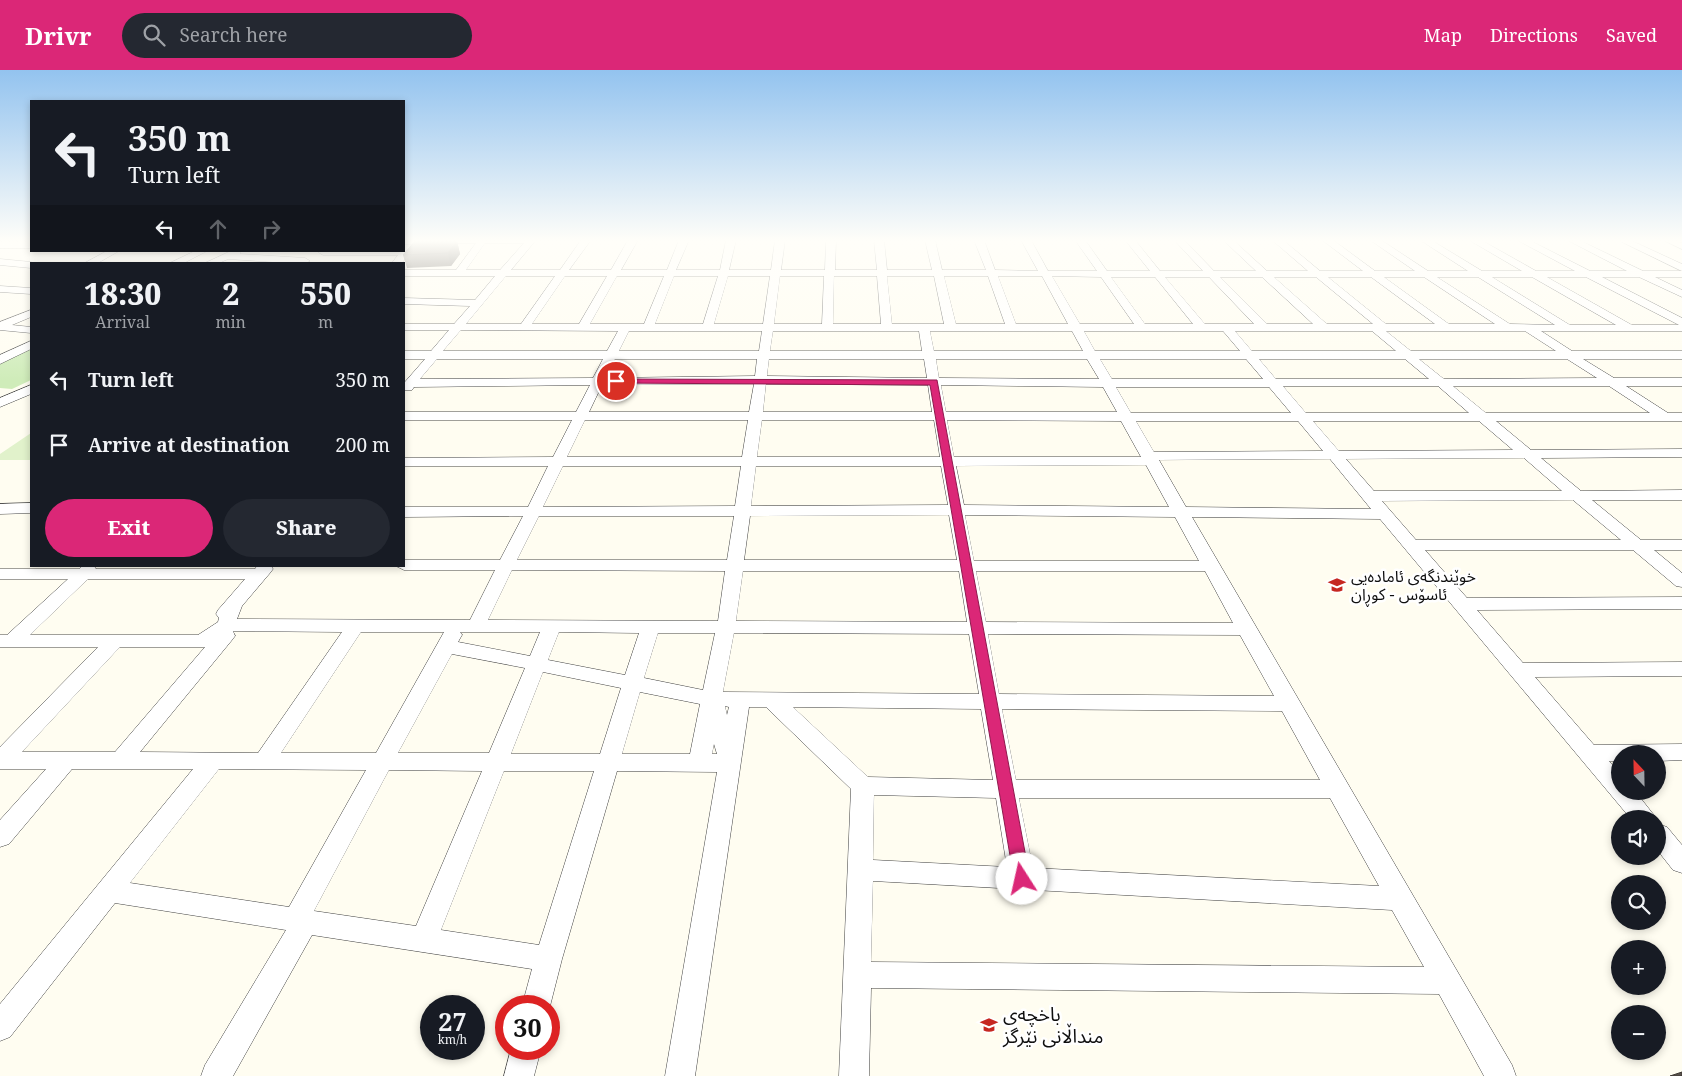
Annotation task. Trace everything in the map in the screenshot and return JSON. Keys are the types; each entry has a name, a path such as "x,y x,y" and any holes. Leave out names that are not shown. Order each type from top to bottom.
{"street":[{"path":"409,301 426,287"},
{"path":"406,388 492,287"},
{"path":"524,327 552,287"},
{"path":"583,327 606,287"},
{"path":"648,327 664,287"},
{"path":"706,328 719,287"},
{"path":"699,763 726,627 773,287"},
{"path":"827,328 828,287"},
{"path":"882,287 887,328"},
{"path":"941,287 951,328"},
{"path":"995,287 1012,328"},
{"path":"1053,287 1501,1076"},
{"path":"1112,287 1142,328"},
{"path":"1168,287 1202,328"},
{"path":"1224,287 1264,328"},
{"path":"1279,287 1324,328"},
{"path":"1331,287 1380,328 1409,356 1682,582"},
{"path":"1391,287 1448,328"},
{"path":"1446,287 1508,328"},
{"path":"1501,287 1569,328"},
{"path":"1557,287 1630,328"},
{"path":"1609,287 1680,328"},
{"path":"1668,287 1682,294"},
{"path":"0,289 30,292"},
{"path":"409,301 478,303"},
{"path":"0,327 30,313"},
{"path":"0,319 14,320"},
{"path":"0,327 30,330"},
{"path":"405,327 1680,328"},
{"path":"216,1076 300,921 382,762 446,646 466,626 506,566 625,328"},
{"path":"924,328 1022,879"},
{"path":"1226,328 1611,779"},
{"path":"1528,328 1682,427"},
{"path":"0,360 30,345"},
{"path":"405,355 1682,356"},
{"path":"406,388 598,381 760,380 1107,383 1682,382"},
{"path":"0,405 30,390"},
{"path":"0,405 30,397"},
{"path":"405,416 1682,417"},
{"path":"405,462 948,461 1334,455 1682,453"},
{"path":"1370,496 1682,494"},
{"path":"0,509 30,508"},
{"path":"405,512 957,510 1384,514"},
{"path":"1411,545 1682,544"},
{"path":"405,565 1212,566"},
{"path":"6,641 88,570"},
{"path":"0,574 88,570 263,570"},
{"path":"121,760 223,627 263,570"},
{"path":"1461,604 1682,603"},
{"path":"264,761 355,626"},
{"path":"6,641 115,641 223,627 552,626 1247,629"},
{"path":"424,940 552,626"},
{"path":"539,995 548,959 650,627"},
{"path":"0,760 115,641"},
{"path":"446,646 712,699 1290,704"},
{"path":"1518,670 1682,669"},
{"path":"712,699 730,763"},
{"path":"699,763 740,700"},
{"path":"680,1076 740,700"},
{"path":"773,701 863,786 1006,789 1338,789"},
{"path":"1589,753 1682,752"},
{"path":"0,760 730,763"},
{"path":"0,837 67,760"},
{"path":"0,1027 213,761"},
{"path":"854,1076 863,786"},
{"path":"1629,800 1637,810"},
{"path":"860,870 1401,899"},
{"path":"108,891 548,959"},
{"path":"857,975 1447,980"},
{"path":"519,1076 523,1060"}],"green space":[{"path":"30,348 30,380 12,389 0,388 0,362"},
{"path":"30,434 30,460 0,460 0,454"}],"building":[{"path":"1682,1072 1682,1076 1670,1076"}],"place":[{"name":"خوێندنگەی ئامادەیی ئاسۆس - کوڕان","path":"1337,585"},
{"name":"باخچەی منداڵانی نێرگز","path":"989,1025"}],"route":[{"path":"616,381 934,382 1022,879"}]}
